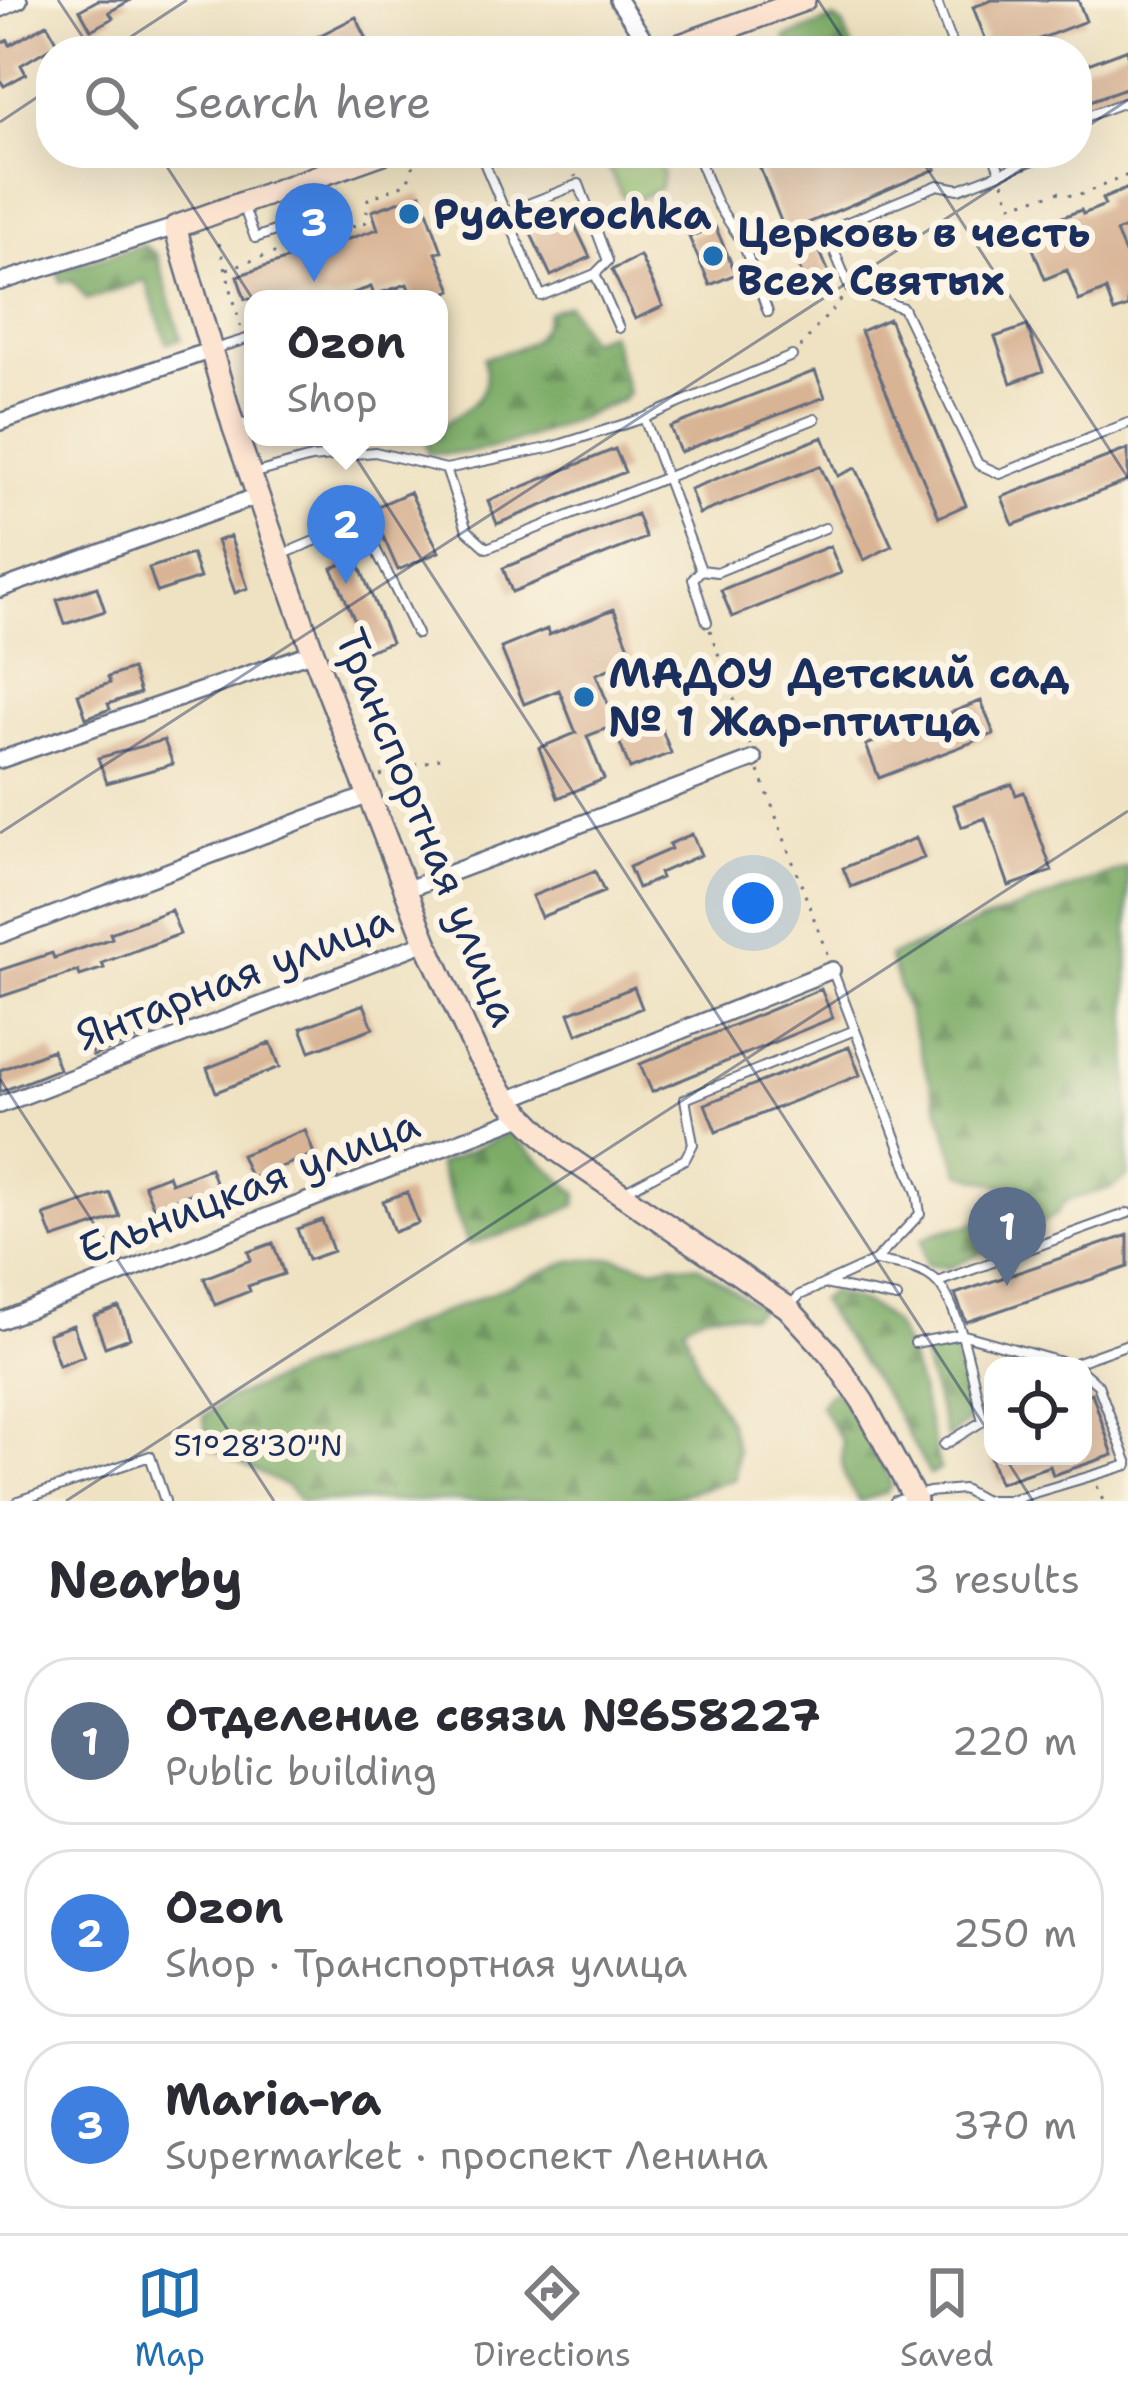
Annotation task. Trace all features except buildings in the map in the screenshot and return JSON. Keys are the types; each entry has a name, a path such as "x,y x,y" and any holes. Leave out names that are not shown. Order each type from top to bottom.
{"street":[{"path":"0,10 19,0"},
{"path":"618,0 642,36"},
{"path":"705,36 804,0"},
{"path":"0,282 343,168"},
{"name":"Транспортная улица","path":"175,227 209,351 243,424"},
{"path":"0,422 209,351"},
{"name":"Транспортная улица","path":"246,446 250,474 313,652 371,787 426,942 477,1054 516,1108 557,1150 787,1307 863,1402 908,1499"},
{"path":"0,589 259,496"},
{"path":"0,760 313,652"},
{"name":"Янтарная улица","path":"405,890 754,759"},
{"path":"0,935 371,787"},
{"name":"Янтарная улица","path":"0,1105 426,942"},
{"name":"Ельницкая улица","path":"0,1322 516,1108 832,970"}],"lane":[{"path":"936,0 949,36"},
{"path":"1092,114 1128,101"},
{"path":"486,168 505,213 541,296 595,274 608,261 579,184 505,213"},
{"path":"702,168 717,204 743,243 768,312"},
{"path":"999,168 1000,172"},
{"path":"1011,168 959,189 938,185 826,231 850,290 903,308 979,464 1000,474 1128,423"},
{"path":"243,205 255,238 326,213 314,179"},
{"path":"595,274 619,328"},
{"path":"209,351 244,339"},
{"path":"250,474 311,458 375,452 446,469 552,447 644,418 792,356"},
{"path":"644,418 701,571"},
{"path":"446,469 467,530 487,548 815,418"},
{"path":"280,556 362,521 417,634"},
{"path":"707,622 693,579 701,571 717,572 825,528"},
{"path":"787,1307 822,1284 875,1262 920,1214 917,1193 832,970"},
{"path":"621,1193 685,1159 694,1144 685,1099 855,1030"},
{"path":"938,1282 1128,1213"},
{"path":"875,1262 908,1267 938,1282 962,1334 984,1406"},
{"path":"822,1284 896,1298"},
{"path":"915,1343 962,1334 1045,1357"},
{"path":"1092,1358 1128,1344"},
{"path":"908,1499 963,1489 982,1499 1010,1500 1128,1465 1092,1380"},
{"path":"1092,1387 1098,1385"},
{"path":"944,1445 984,1421"},
{"path":"18,1501 150,1456 164,1501"}],"path":[{"path":"227,269 366,222 368,199 407,183 413,168"},
{"path":"572,168 579,184"},
{"path":"1000,172 1011,205 1060,192 1075,197 1128,175"},
{"path":"219,243 244,325"},
{"path":"792,356 850,290"},
{"path":"707,622 832,970"},
{"path":"371,787 440,758"},
{"path":"1094,1476 1103,1501"}],"green space":[{"path":"834,19 848,36 790,36"},
{"path":"608,168 660,168 660,188 633,201 622,195"},
{"path":"144,245 157,255 181,339 167,343 145,280 87,300 72,280 61,282 57,271"},
{"path":"568,305 588,340 610,333 628,393 527,438 477,451 428,453 427,446 448,446 448,422 482,393 484,358 532,340 548,312"},
{"path":"1128,867 1128,1176 1112,1188 1065,1201 1055,1216 950,1268 926,1265 922,1239 980,1221 1008,1188 960,1173 889,956"},
{"path":"509,1133 578,1194 576,1205 530,1226 468,1245 438,1165"},
{"path":"614,1258 654,1268 698,1266 761,1309 750,1316 707,1314 684,1326 701,1374 729,1422 737,1451 735,1479 659,1501 300,1501 289,1488 207,1446 204,1416 223,1401 570,1261"},
{"path":"831,1292 878,1311 899,1334 940,1469 930,1475 891,1404 819,1301"},
{"path":"953,1344 972,1419 947,1438 921,1349"},
{"path":"839,1391 889,1477 891,1486 886,1493 860,1501 847,1481 843,1443 820,1405 829,1393"}],"place":[{"name":"Pyaterochka","path":"409,214"},
{"name":"Церковь в честь Всех Святых","path":"713,256"},
{"name":"Maria-ra","path":"314,282"},
{"name":"Ozon","path":"346,584"},
{"name":"МАДОУ Детский сад № 1 Жар-птитца","path":"584,697"},
{"name":"Отделение связи №658227","path":"1007,1286"}]}
